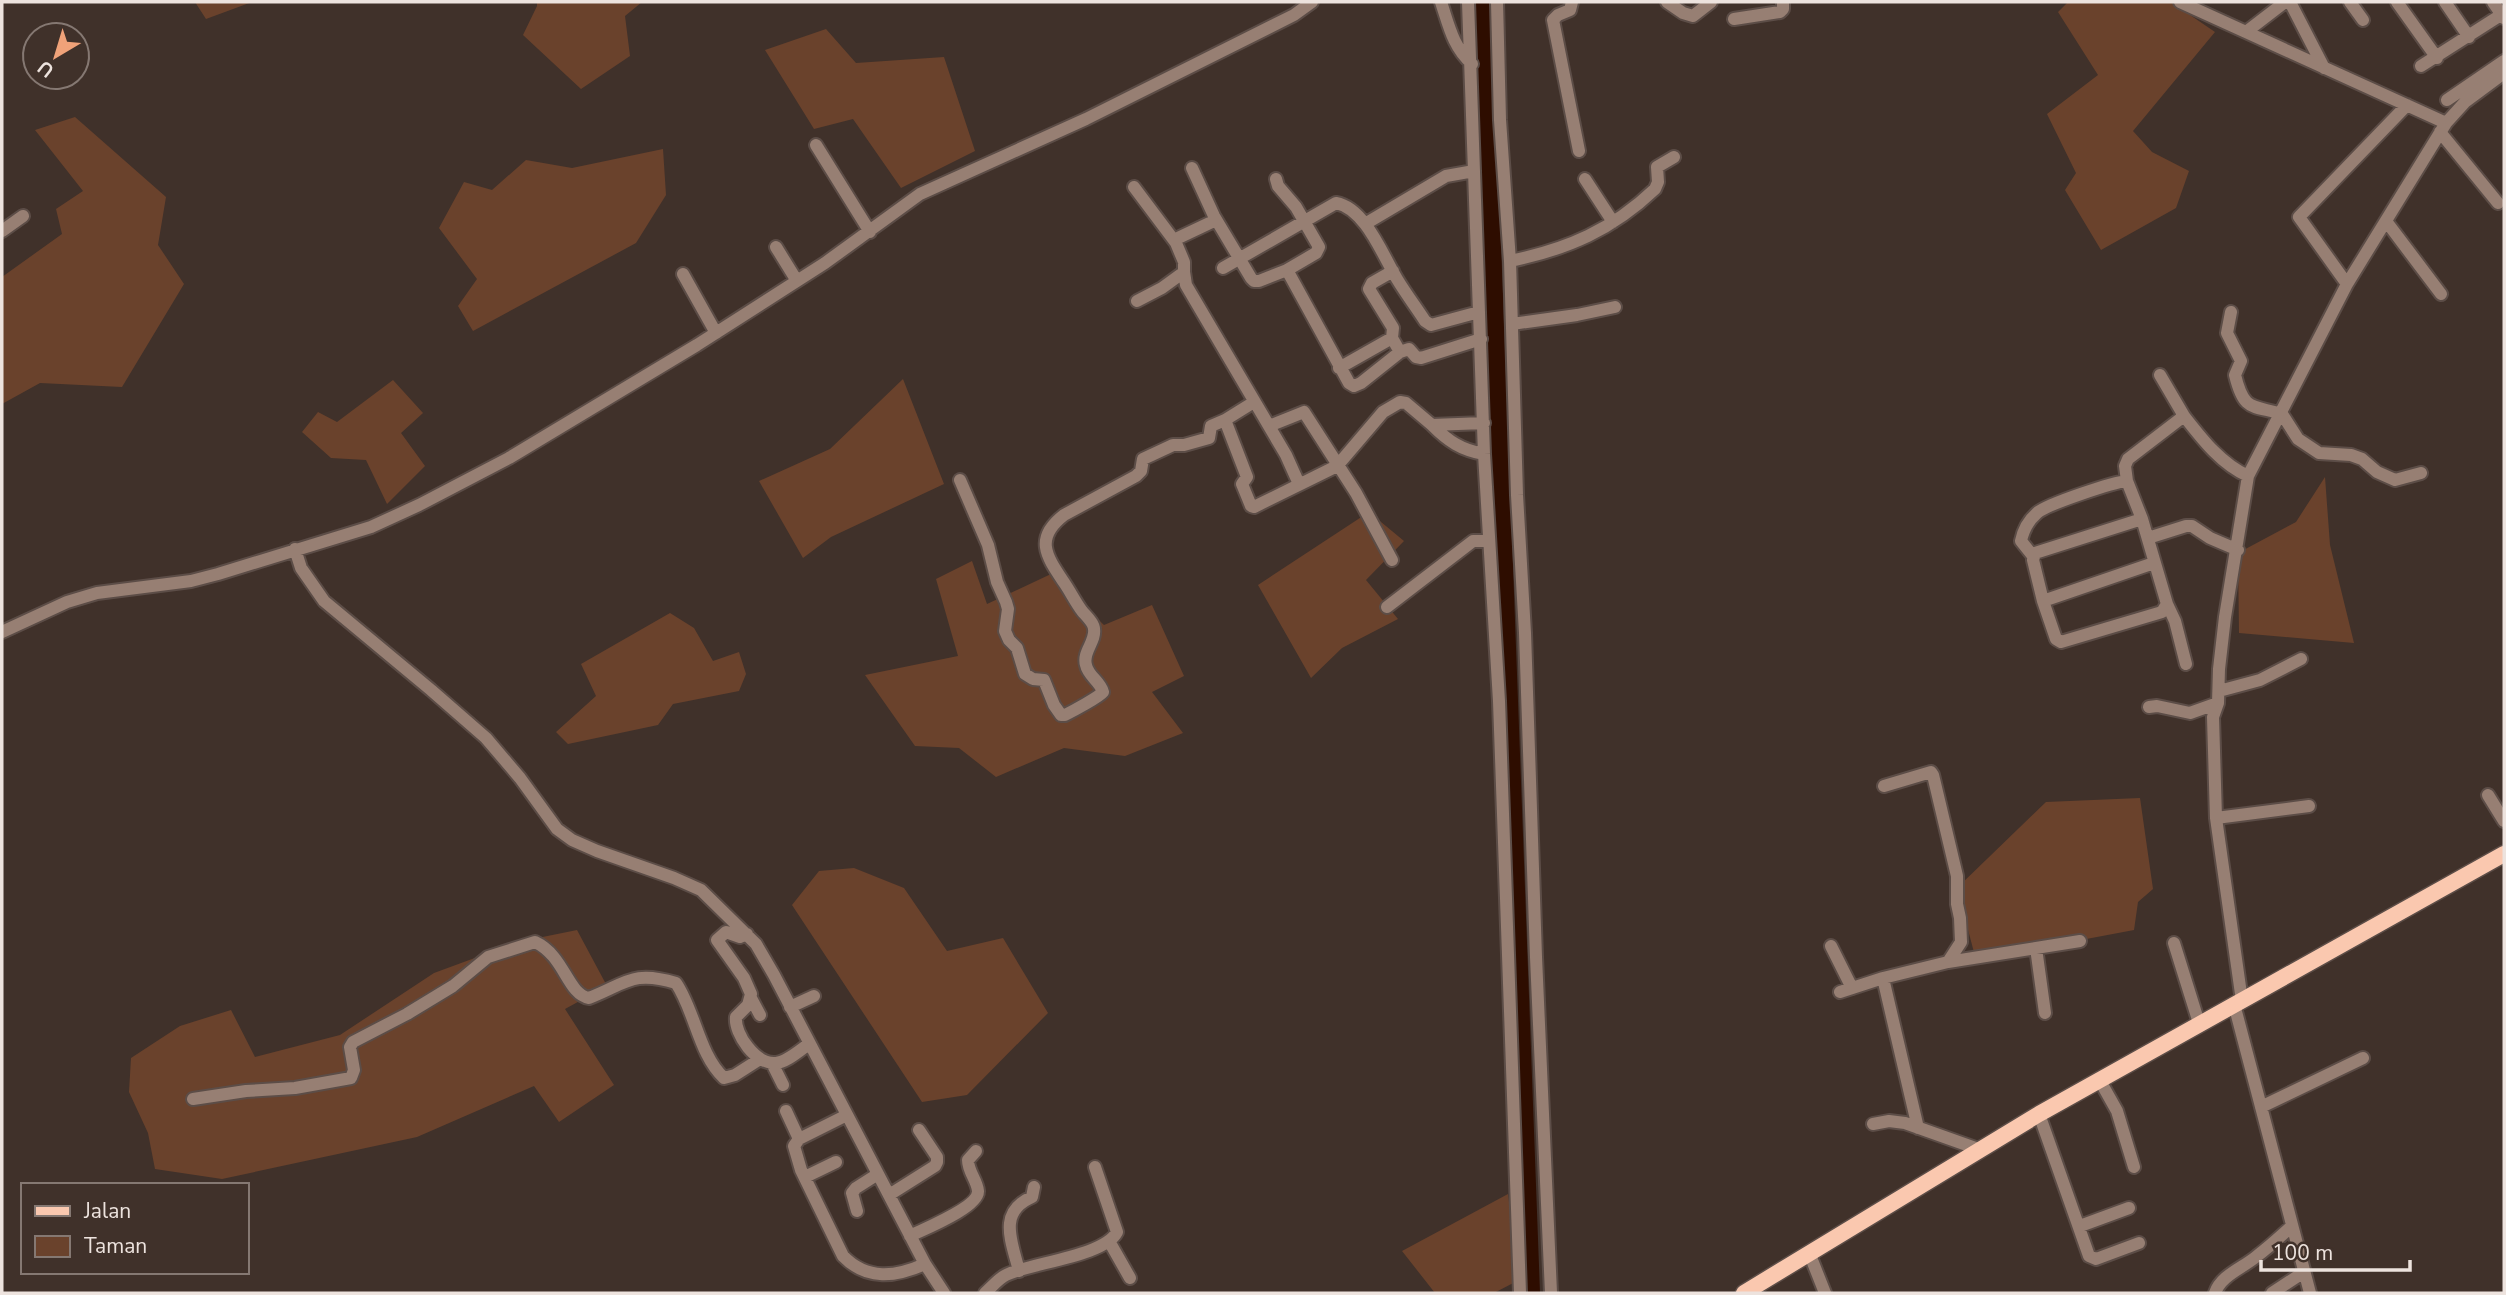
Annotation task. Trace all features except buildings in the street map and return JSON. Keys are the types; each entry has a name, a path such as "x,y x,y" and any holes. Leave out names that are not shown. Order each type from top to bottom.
{"main road":[{"path":"1744,1293 2099,1079 2504,854"}],"street":[{"path":"2,632 67,602 97,593 191,580 371,527 419,505 509,458 716,332 870,232 920,194 1086,119 1294,15 1312,2"},
{"path":"1441,2 1454,43 1472,64"},
{"path":"1468,2 1485,454 1499,701 1520,1293"},
{"path":"1497,2 1500,120 1510,261 1551,1293"},
{"path":"1572,2 1570,10 1553,20 1580,151"},
{"path":"1667,2 1682,13 1693,16 1711,2"},
{"path":"1734,19 1780,12 1783,2"},
{"path":"2180,2 2407,105 2443,127 2498,203"},
{"path":"2246,32 2288,2 2324,68"},
{"path":"2350,2 2362,20"},
{"path":"2396,2 2437,58"},
{"path":"2445,2 2469,37"},
{"path":"2421,66 2503,15 2493,2"},
{"path":"2447,100 2504,61"},
{"path":"2310,1293 2261,1107 2238,1002 2216,818 2213,717 2218,697 2225,617 2248,476 2347,284 2443,127 2465,102 2504,73"},
{"path":"2347,284 2299,217 2407,105"},
{"path":"816,145 870,232"},
{"path":"1510,261 1586,239 1656,189 1657,167 1674,158"},
{"path":"1192,168 1216,220 1254,281 1287,270 1319,247 1297,208 1278,186 1276,179"},
{"path":"1365,224 1446,176 1474,171"},
{"path":"1585,179 1613,222"},
{"path":"1134,187 1176,243 1184,262 1186,285 1286,455 1298,484"},
{"path":"1223,268 1336,203 1349,208 1365,224 1425,321 1431,325 1479,312"},
{"path":"2,232 23,216"},
{"path":"1176,243 1179,237 1216,220"},
{"path":"2386,221 2441,294"},
{"path":"776,247 797,281"},
{"path":"1287,270 1339,368 1354,386 1400,352 1409,349 1420,358 1481,339"},
{"path":"1393,271 1372,283 1369,289 1393,328 1392,338 1400,352"},
{"path":"1137,301 1184,272"},
{"path":"683,274 716,332"},
{"path":"1512,324 1615,307"},
{"path":"2231,312 2227,333 2240,357 2235,375 2244,398 2252,408 2282,414 2298,439 2319,453 2351,455 2395,480 2421,473"},
{"path":"1339,368 1392,338"},
{"path":"2160,375 2184,416 2210,448 2236,471 2248,476"},
{"path":"960,480 988,545 1006,602 1008,609 1005,631 1009,640 1017,648 1026,674 1033,679 1044,680 1054,705 1061,715 1065,715 1100,697 1103,692 1099,682 1086,667 1085,658 1093,639 1094,626 1053,566 1045,545 1047,532 1064,515 1136,476 1142,471 1143,459 1173,445 1209,438 1211,426 1254,402"},
{"path":"1225,420 1247,477 1242,484 1251,506 1337,466 1383,412 1399,402 1406,404 1456,446 1485,454"},
{"path":"1269,426 1304,412 1356,493 1392,560"},
{"path":"2184,416 2128,459 2125,466 2127,481 2175,621 2186,664"},
{"path":"1432,425 1484,423"},
{"path":"2127,481 2058,503 2035,514 2021,541 2033,556 2043,601 2056,639 2061,642 2162,612 2167,604"},
{"path":"2033,556 2035,553 2142,519"},
{"path":"2148,538 2192,526 2210,538 2238,550"},
{"path":"1387,607 1473,541 1489,541"},
{"path":"295,549 301,568 324,601 486,738 520,778 557,829 572,840 597,851 701,890 747,934 765,958 888,1195 925,1264 944,1293"},
{"path":"2043,601 2154,563"},
{"path":"2149,707 2157,706 2190,713 2218,697 2301,659"},
{"path":"1884,786 1931,772 1933,775 1957,876 1961,942 1948,962"},
{"path":"2488,795 2504,821"},
{"path":"2216,818 2309,806"},
{"path":"747,934 740,937 726,932 718,942 744,978 760,1015"},
{"path":"1831,946 1846,990 1948,962 2080,941"},
{"path":"193,1098 345,1081 351,1078 354,1070 350,1047 353,1042 453,986 488,957 535,942 555,956 575,991 583,998 589,998 641,976 676,983 708,1056 724,1078 766,1061 778,1063 809,1044"},
{"path":"2174,943 2199,1023"},
{"path":"2036,948 2045,1013"},
{"path":"1883,978 1918,1128"},
{"path":"790,1007 814,996"},
{"path":"751,998 736,1017 735,1023 743,1040 766,1061 783,1085"},
{"path":"2261,1107 2363,1058"},
{"path":"2099,1079 2117,1111 2134,1167"},
{"path":"786,1111 799,1139"},
{"path":"2039,1114 2089,1256 2093,1259 2139,1243"},
{"path":"847,1115 799,1139 794,1146 805,1177 843,1256 858,1269 884,1275 907,1272 925,1264"},
{"path":"1873,1124 1905,1122 1981,1150"},
{"path":"888,1195 935,1166 937,1162 919,1130"},
{"path":"910,1236 969,1206 977,1198 978,1190 968,1168 968,1160 976,1151"},
{"path":"805,1177 836,1162"},
{"path":"985,1293 1005,1275 1041,1266 1109,1241 1117,1232 1096,1167"},
{"path":"857,1211 852,1193 878,1174"},
{"path":"1019,1271 1009,1219 1022,1200 1032,1197 1034,1187"},
{"path":"2080,1226 2129,1208"},
{"path":"2215,1293 2227,1277 2256,1257 2292,1226"},
{"path":"1109,1241 1130,1278"},
{"path":"1810,1255 1825,1293"},
{"path":"2272,1293 2304,1272"}],"green space":[{"path":"195,2 252,2 206,19"},
{"path":"537,2 642,2 625,16 630,56 581,89 523,35"},
{"path":"2068,2 2171,2 2215,32 2133,131 2152,152 2189,171 2176,208 2101,250 2065,190 2076,173 2047,114 2098,75 2058,12"},
{"path":"826,29 856,63 944,57 975,151 901,188 853,119 814,129 765,50"},
{"path":"75,117 166,197 158,245 184,284 122,387 40,383 2,404 2,277 62,234 56,209 83,191 35,130"},
{"path":"663,149 666,195 636,243 473,331 458,306 477,279 439,228 464,182 492,190 526,160 572,168"},
{"path":"903,379 944,484 831,537 803,558 759,481 830,449"},
{"path":"393,380 423,413 401,433 425,466 387,504 366,460 331,458 302,432 318,412 337,422"},
{"path":"2325,477 2330,545 2354,643 2239,633 2238,553 2296,522"},
{"path":"1369,512 1404,541 1366,580 1398,619 1342,648 1311,678 1258,585"},
{"path":"972,561 987,604 1051,574 1104,625 1152,605 1184,676 1152,692 1183,733 1125,756 1064,748 996,777 959,748 915,746 865,675 958,656 936,579"},
{"path":"670,613 694,628 713,661 739,652 746,674 739,691 673,704 658,725 568,744 556,732 596,696 581,664"},
{"path":"2140,798 2153,889 2138,902 2134,930 1976,960 1957,888 2046,802"},
{"path":"854,868 904,888 947,951 1003,938 1048,1013 967,1095 922,1102 792,905 819,871"},
{"path":"577,930 607,986 565,1009 614,1085 559,1122 534,1086 417,1137 222,1179 155,1169 148,1133 129,1092 131,1058 180,1026 231,1010 255,1057 340,1035 434,973 518,942"},
{"path":"1508,1194 1519,1280 1494,1293 1435,1293 1402,1251"}],"waterway":[{"path":"1483,2 1531,1293"}]}
